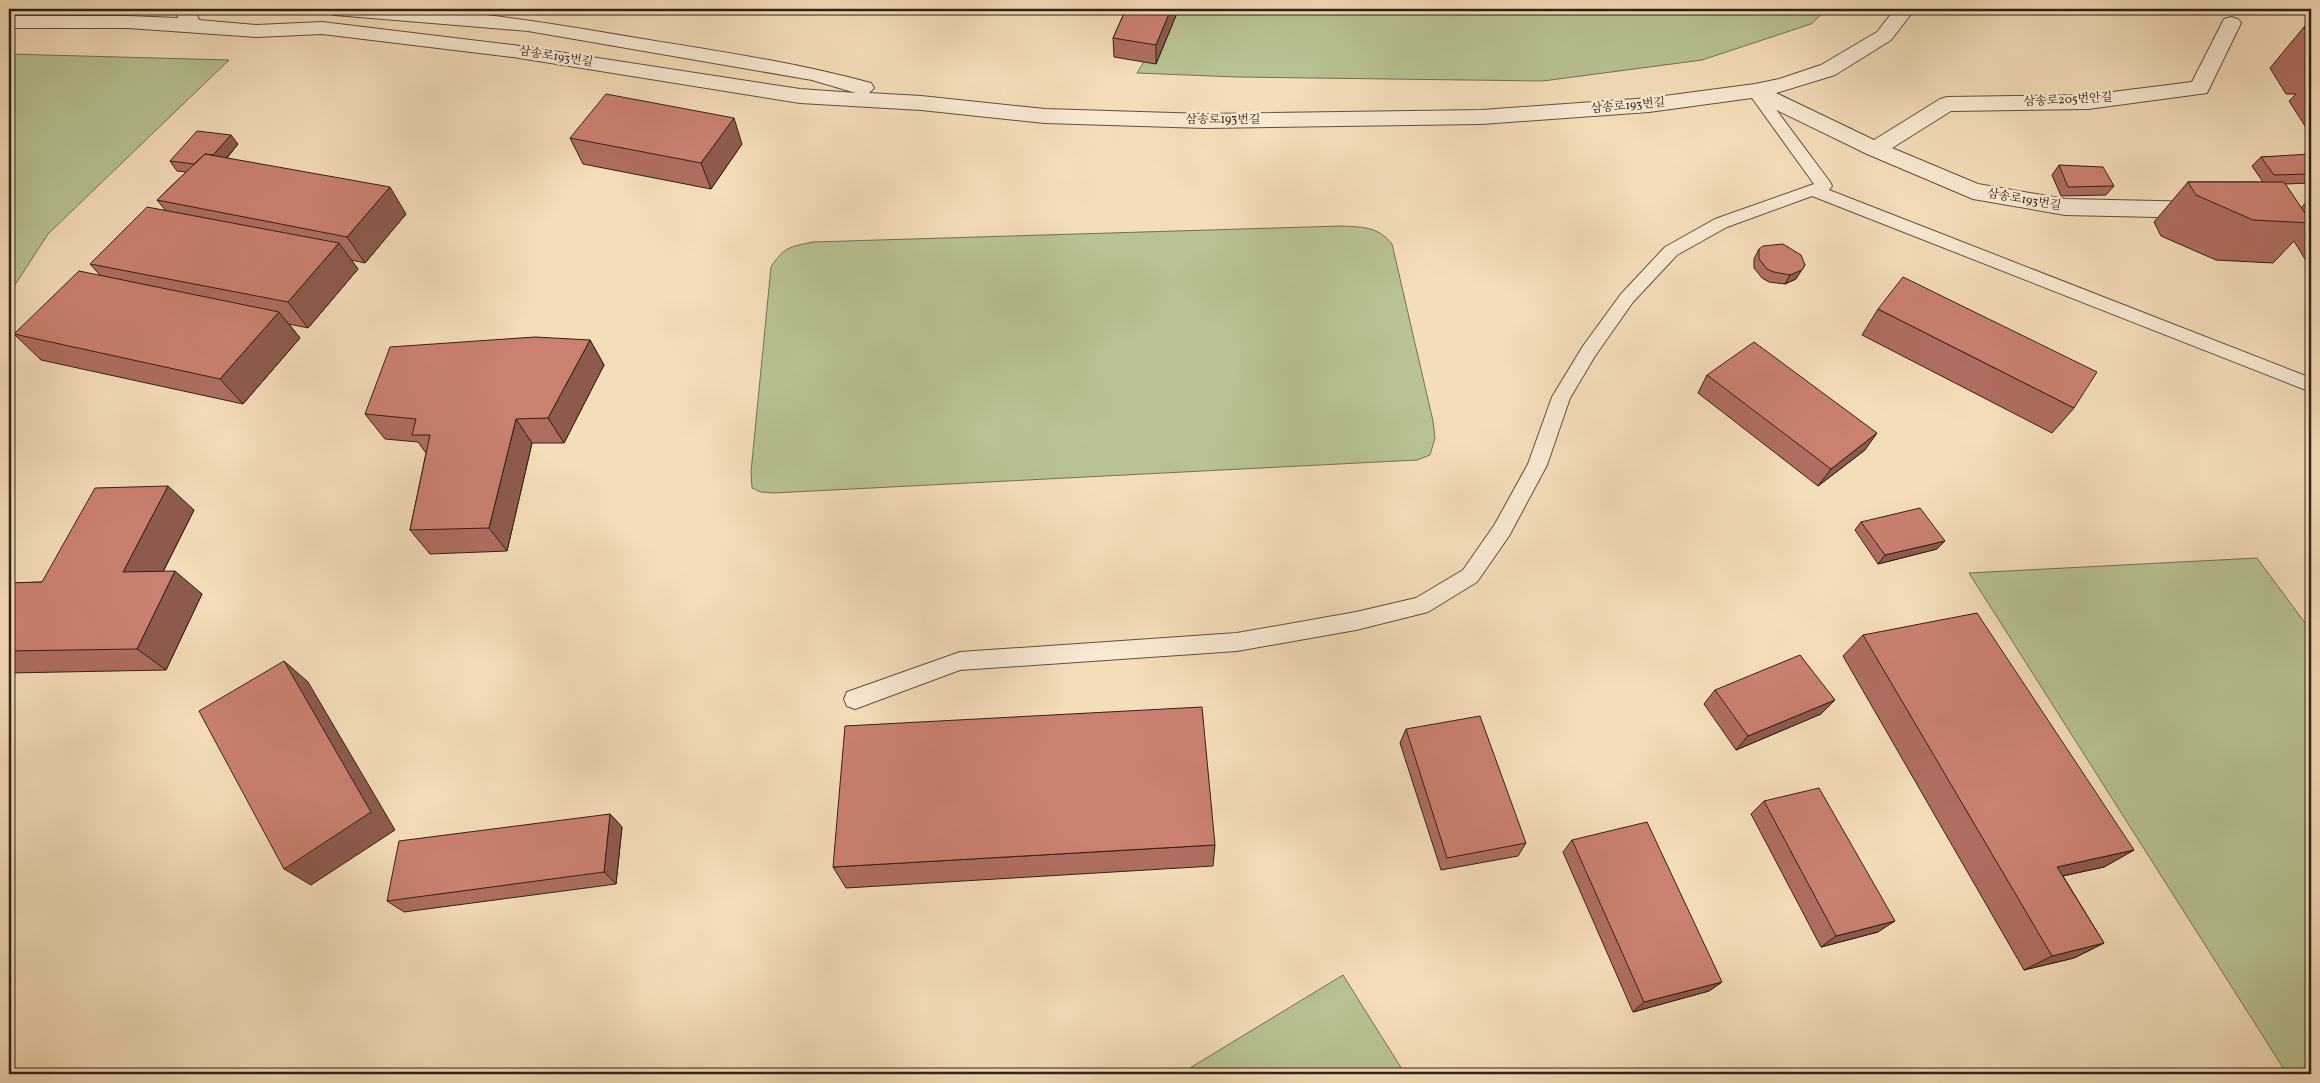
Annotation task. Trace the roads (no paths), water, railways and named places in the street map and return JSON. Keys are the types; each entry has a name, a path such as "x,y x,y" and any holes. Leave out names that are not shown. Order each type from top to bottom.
{"street":[{"name":"삼송로193번길","path":"335,9 528,26 813,74 921,103"},
{"path":"1755,92 1828,70 1884,36 1905,9"},
{"name":"삼송로193번길","path":"9,22 128,22 191,17 257,31 322,28 513,51 800,96 921,103 1045,116 1214,121 1482,117 1649,105 1755,92 1875,149 1973,191 2066,207 2223,210"},
{"name":"삼송로205번안길","path":"1875,149 1947,104 2088,102 2200,88 2231,23"}],"lane":[{"path":"855,699 960,661 1238,642 1356,621 1421,606 1470,576 1502,530 1537,465 1561,397 1588,351 1627,298 1671,251 1721,223 1824,186 1755,92"},
{"path":"1812,190 2311,384"}]}
